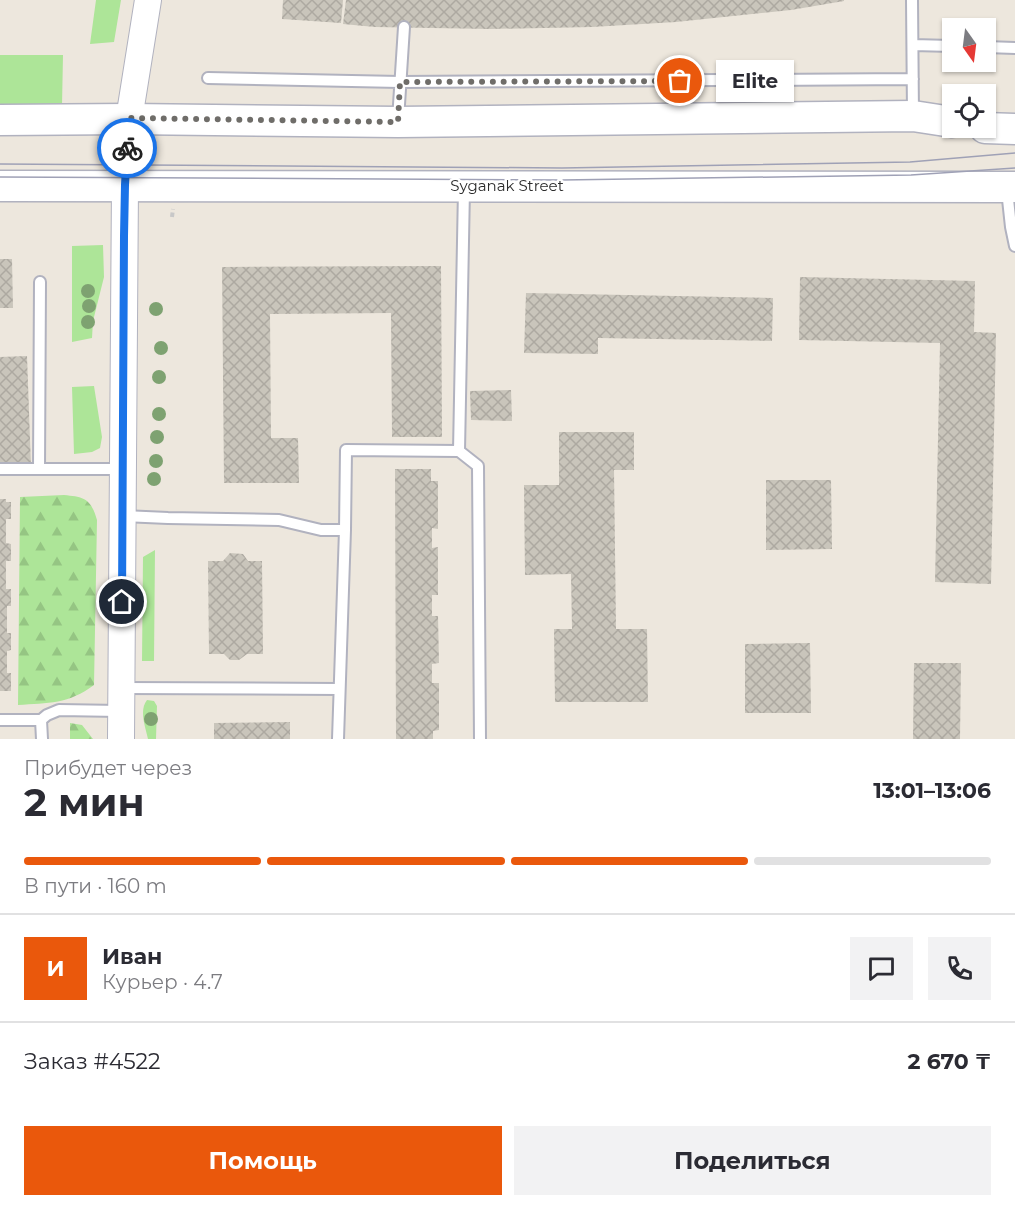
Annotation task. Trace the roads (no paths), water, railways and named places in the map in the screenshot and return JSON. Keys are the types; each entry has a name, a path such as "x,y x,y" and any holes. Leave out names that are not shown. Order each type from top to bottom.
{"main road":[{"path":"0,120 129,118 398,122 914,116 942,120"},
{"path":"996,128 1015,129"},
{"name":"Syganak Street","path":"0,186 1011,187"}],"street":[{"path":"121,739 125,185 129,118 148,0"}],"lane":[{"path":"912,0 914,116"},
{"path":"398,122 404,27"},
{"path":"913,45 942,46"},
{"path":"996,47 1015,48"},
{"path":"208,78 400,82 913,79"},
{"path":"459,451 464,186"},
{"path":"1011,187 1011,227 1015,246"},
{"path":"39,469 40,282"},
{"path":"338,739 346,450 459,451 478,466 480,739"},
{"path":"0,469 122,469"},
{"path":"122,516 279,520 321,530 345,530"},
{"path":"0,720 41,720 59,710 121,700 339,689"},
{"path":"41,720 42,739"}],"tram line":[{"path":"0,164 562,168 910,162 1015,153"},
{"path":"0,177 562,180 911,175 1015,168"}],"place":[{"name":"Elite","path":"680,81"}]}
